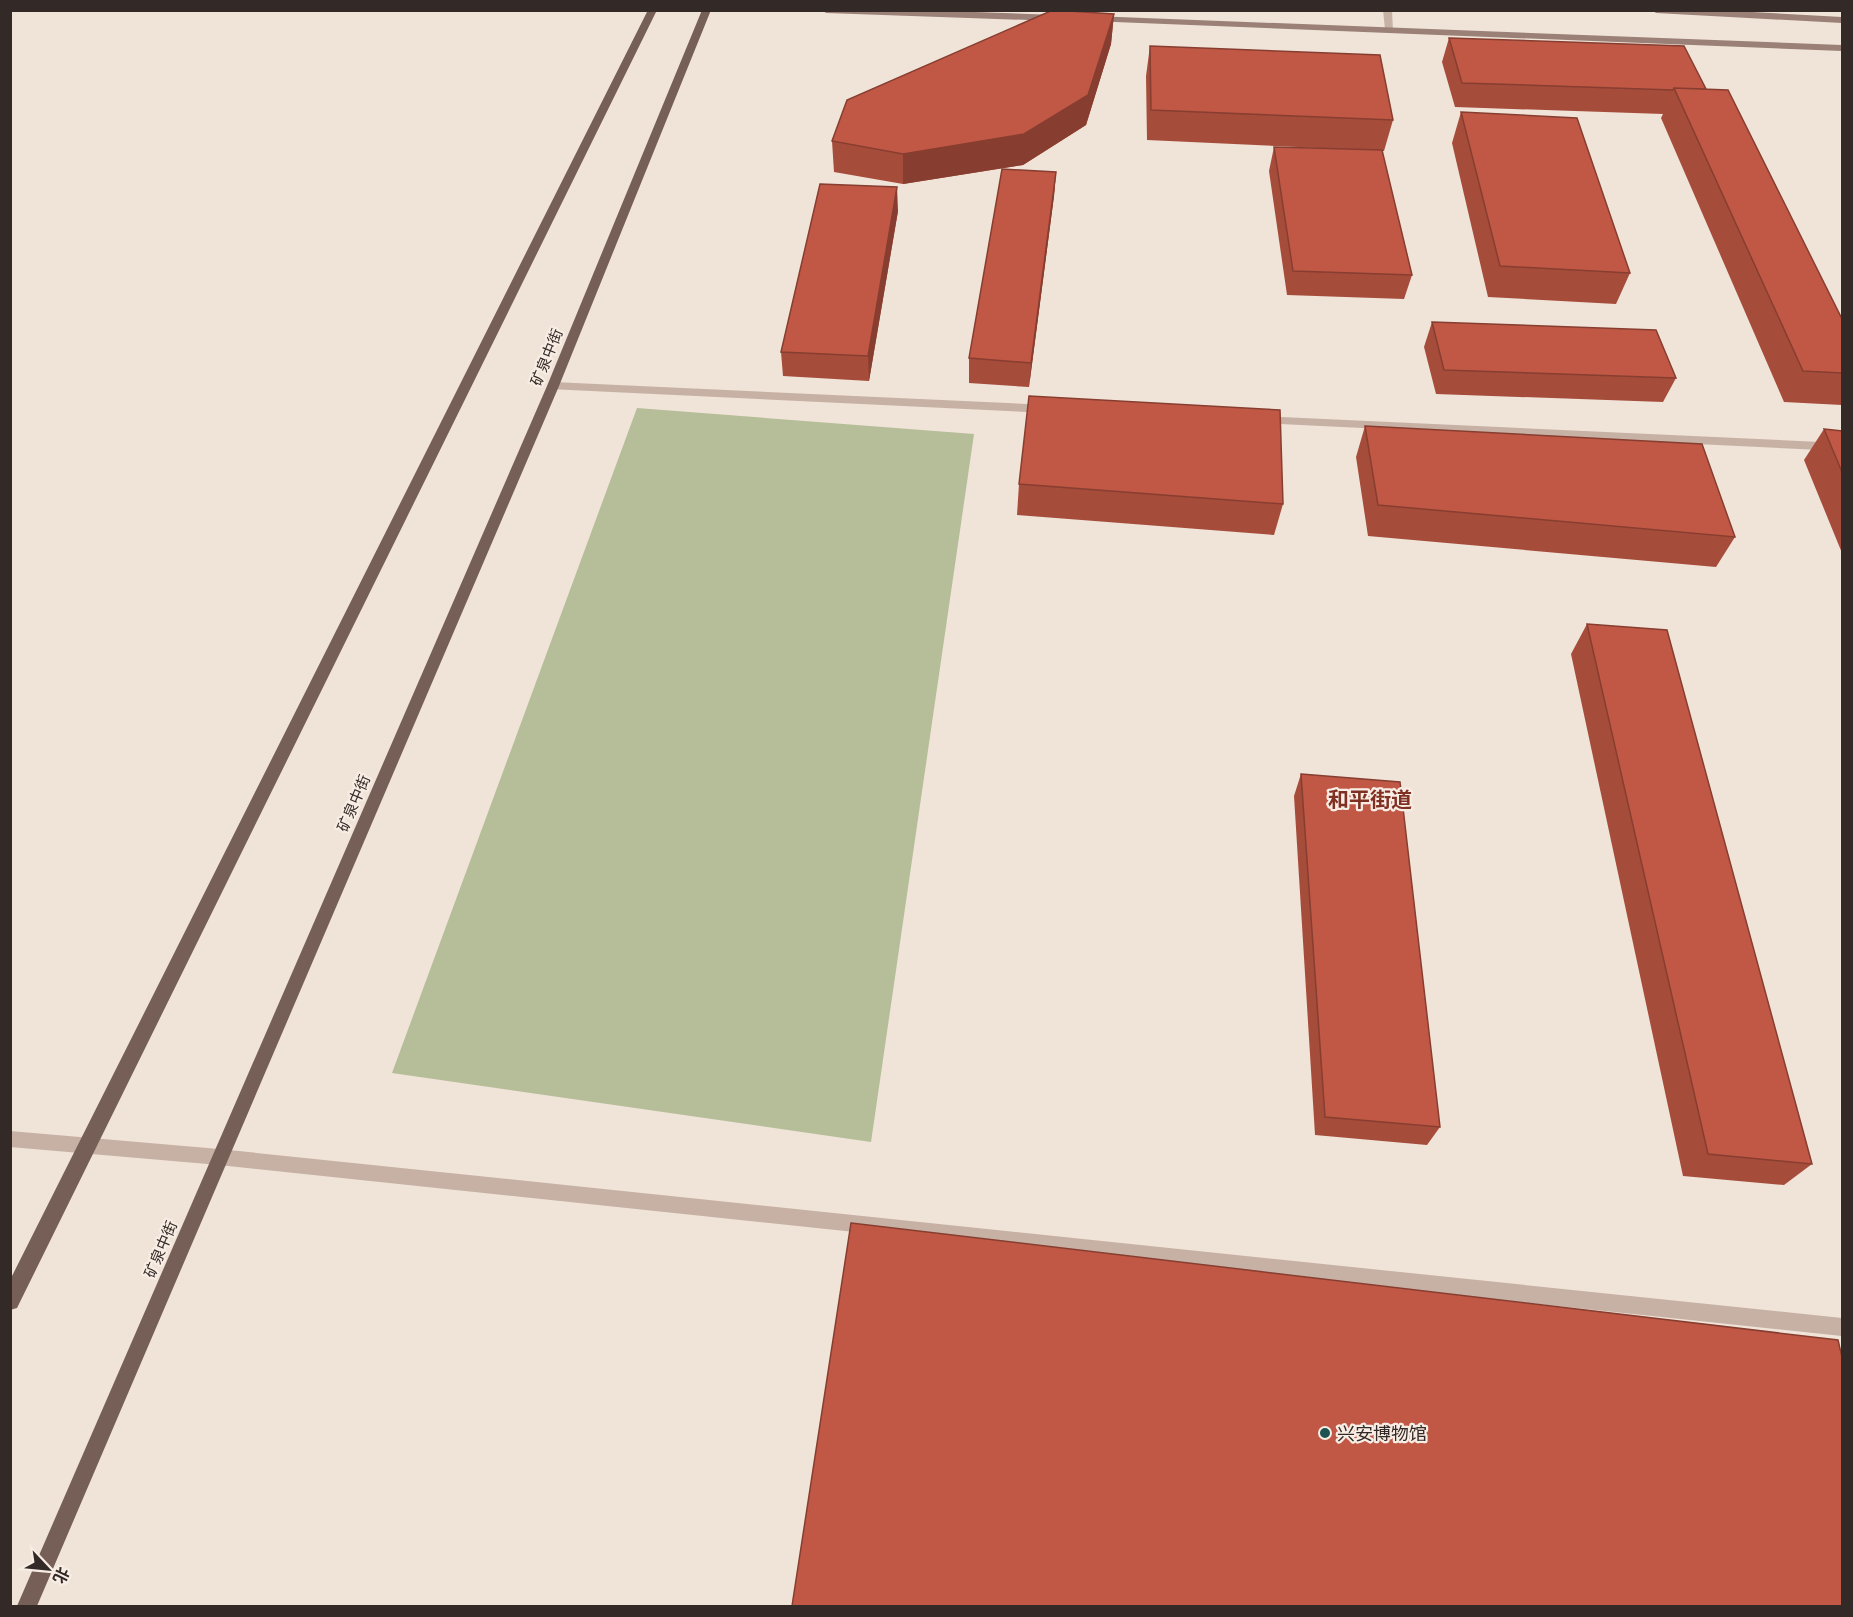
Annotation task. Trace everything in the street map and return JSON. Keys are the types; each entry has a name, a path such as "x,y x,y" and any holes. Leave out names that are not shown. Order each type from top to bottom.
{"main road":[{"path":"10,1301 653,10"},
{"name":"矿泉中街","path":"27,1606 554,386 707,10"},
{"path":"826,10 1073,19"},
{"path":"1656,10 1842,20"},
{"path":"1084,19 1842,48"}],"street":[{"path":"1387,10 1390,29"},
{"path":"554,386 1067,410"},
{"path":"1246,419 1842,447"},
{"path":"10,1139 219,1157 1842,1327"}],"green space":[{"path":"637,408 974,434 871,1142 392,1073"}],"building":[{"path":"1053,10 1114,14 1088,95 1024,134 903,154 832,141 847,100"},
{"path":"1449,38 1684,46 1706,89 1674,88 1673,90 1462,83"},
{"path":"1150,46 1380,55 1393,120 1151,110"},
{"path":"1674,88 1728,90 1842,319 1842,373 1803,371"},
{"path":"1461,112 1577,118 1630,273 1500,266"},
{"path":"1274,147 1382,150 1412,275 1293,271"},
{"path":"1002,169 1056,172 1031,363 969,358"},
{"path":"820,184 897,187 868,356 781,352"},
{"path":"1432,322 1656,330 1676,378 1444,370"},
{"path":"1029,396 1280,410 1283,504 1019,484"},
{"path":"1365,426 1702,444 1735,537 1378,505"},
{"path":"1824,429 1842,431 1842,472"},
{"path":"1587,624 1667,630 1812,1164 1708,1154"},
{"path":"1301,774 1400,782 1440,1127 1325,1117"},
{"name":"兴安博物馆","path":"851,1223 1838,1340 1842,1357 1842,1606 792,1606"}],"place":[{"name":"兴安博物馆","path":"1325,1433"}],"district":[{"name":"和平街道","path":"1370,798"}]}
